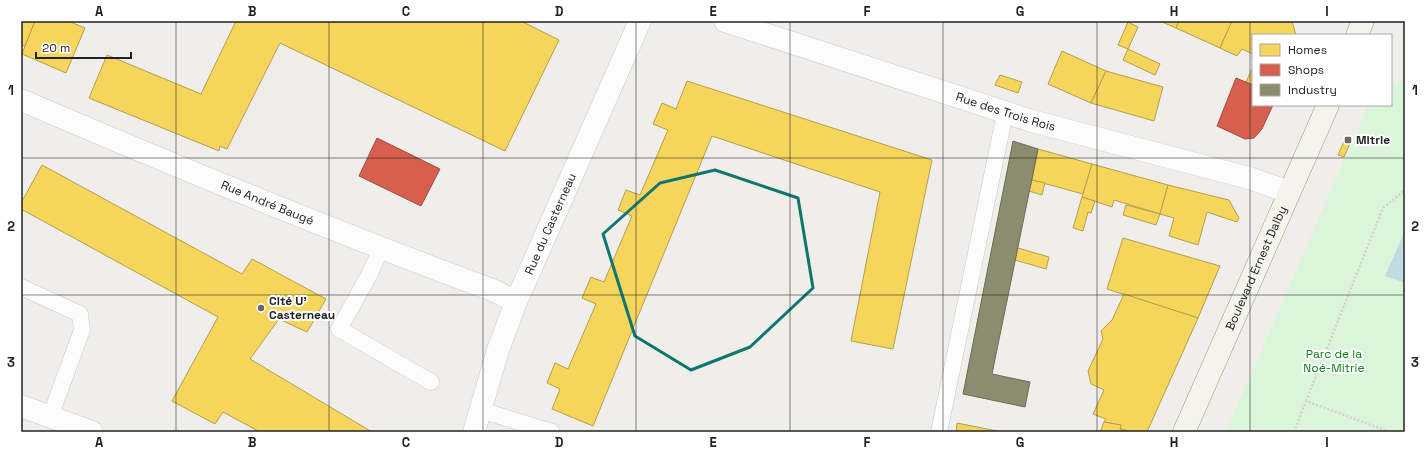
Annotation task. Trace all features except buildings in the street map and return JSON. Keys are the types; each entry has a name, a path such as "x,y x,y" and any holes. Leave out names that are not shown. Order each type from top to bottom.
{"street":[{"name":"Rue du Casterneau","path":"474,432 498,350 516,302 640,21"},
{"name":"Rue des Trois Rois","path":"726,21 1005,113 1249,178 1289,192"},
{"path":"1357,34 1363,21"},
{"name":"Rue André Baugé","path":"21,100 112,139 382,248 495,291 516,302"},
{"name":"Boulevard Ernest Dalby","path":"1184,432 1328,106"},
{"path":"21,406 92,432"}],"lane":[{"path":"939,432 1005,113"},
{"path":"382,248 368,277 339,329 431,382"},
{"path":"21,287 80,314 82,330 50,417"},
{"path":"480,410 552,432"}],"path":[{"path":"1294,432 1383,208 1405,190"},
{"path":"1306,401 1390,432"}],"highlighted area":[{"path":"715,170 798,198 813,288 750,347 691,370 635,336 603,234 660,183"}],"green space":[{"name":"Parc de la Noé-Mitrie","path":"1405,80 1405,432 1226,432 1368,106 1392,106 1392,85"}],"water":[{"path":"1405,231 1405,283 1385,276"}],"place":[{"name":"Mitrie","path":"1348,140"},
{"name":"Cité U' Casterneau","path":"261,308"}]}
